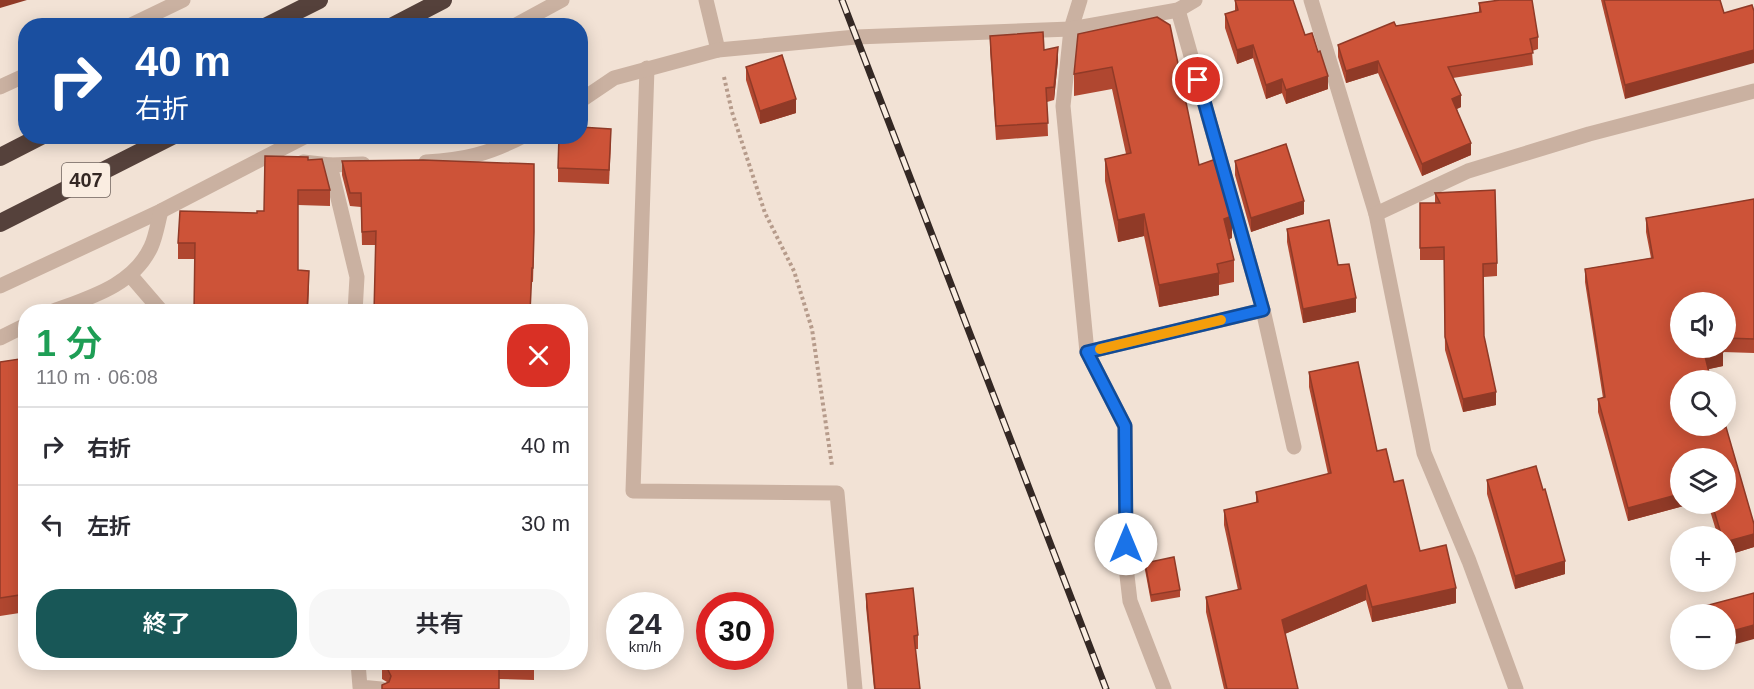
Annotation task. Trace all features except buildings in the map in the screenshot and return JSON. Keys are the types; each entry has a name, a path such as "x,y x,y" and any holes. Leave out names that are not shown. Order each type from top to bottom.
{"highway":[{"path":"283,18 319,0"},
{"path":"408,18 443,0"},
{"path":"0,157 25,144"},
{"name":"407","path":"0,223 156,144"}],"street":[{"path":"146,18 183,0"},
{"path":"529,18 562,0"},
{"path":"706,0 718,50"},
{"path":"1080,0 1071,28 1063,106 1087,352 1125,426 1126,567 1130,602 1164,689"},
{"path":"588,96 614,78 718,50 856,37 1071,28 1178,10 1195,0"},
{"path":"1311,0 1376,214 1424,453 1469,561 1516,689"},
{"path":"1178,10 1263,310 1294,447"},
{"path":"647,68 633,491 837,493 855,689"},
{"path":"0,87 18,79"},
{"path":"1376,214 1468,171 1589,134 1754,91"},
{"path":"0,286 161,211 291,144"},
{"path":"410,162 456,160 496,150 508,144"},
{"path":"267,157 330,165 375,164"},
{"path":"330,165 357,277 355,304"},
{"path":"72,304 131,276 151,247 161,211"},
{"path":"131,276 155,304"},
{"path":"1087,352 1263,310"},
{"path":"0,339 18,329"},
{"path":"359,670 360,687 381,689"}],"path":[{"path":"718,50 732,112 765,213 794,271 812,329 837,493"}],"railway":[{"path":"842,0 1106,689"}],"slow traffic":[{"path":"1100,349 1221,320"}],"route":[{"path":"1126,544 1125,426 1087,352 1263,310 1198,80"}]}
